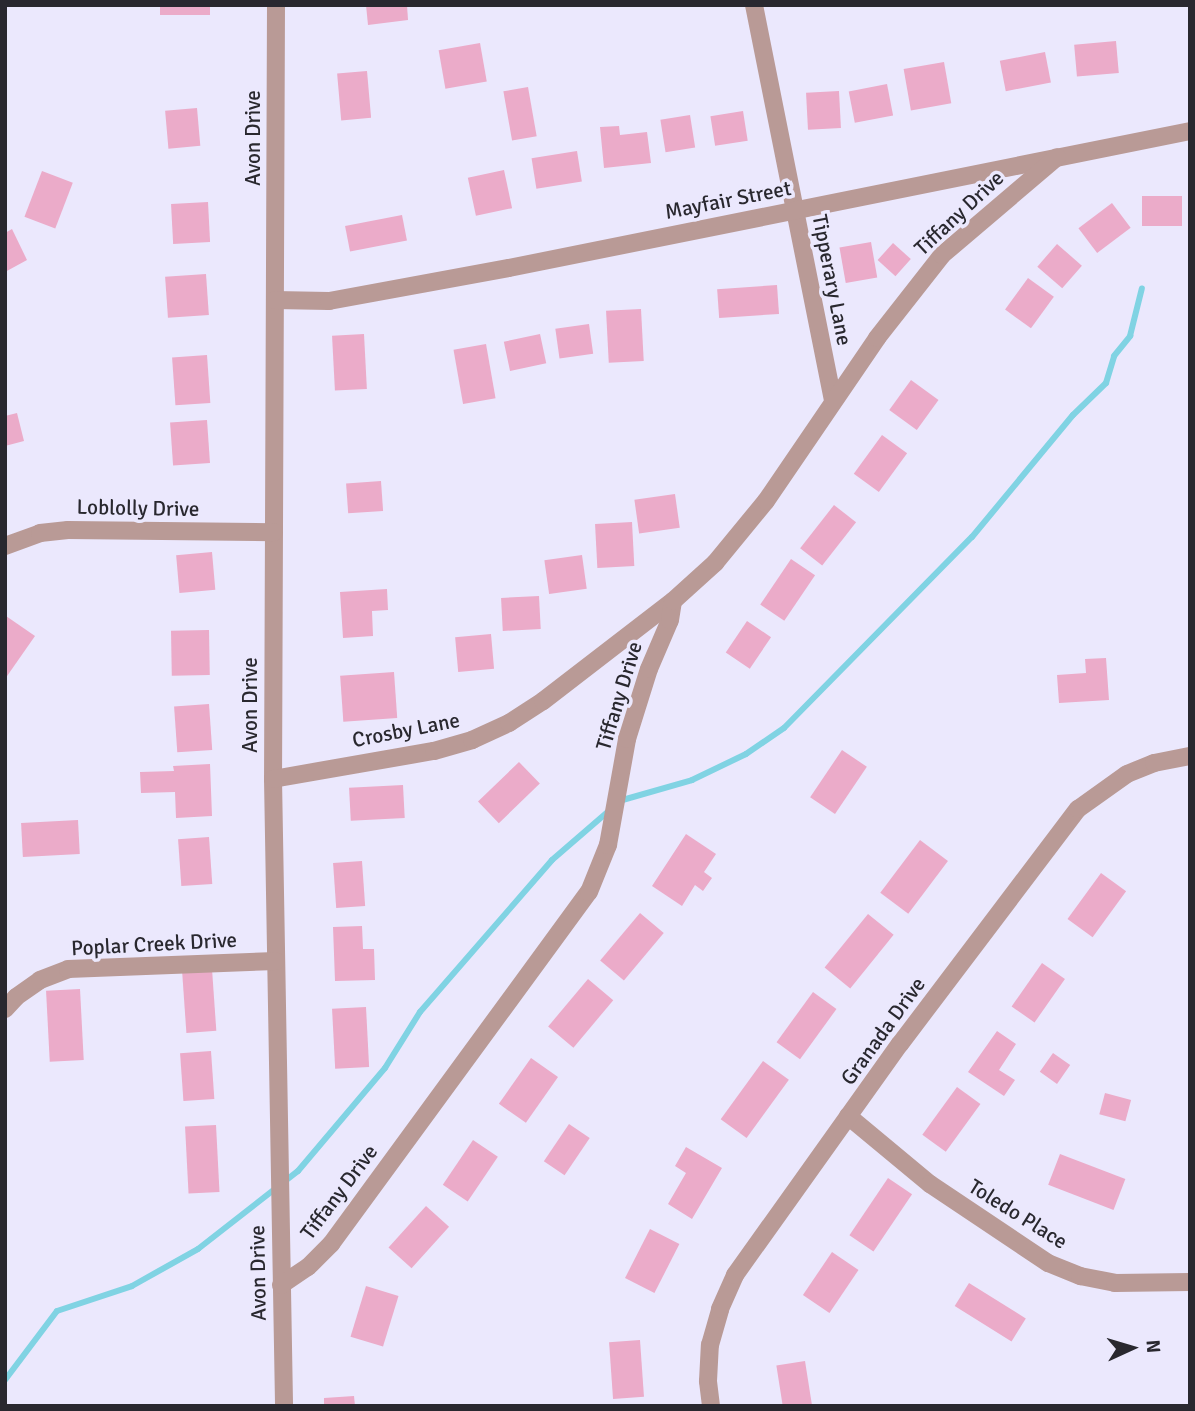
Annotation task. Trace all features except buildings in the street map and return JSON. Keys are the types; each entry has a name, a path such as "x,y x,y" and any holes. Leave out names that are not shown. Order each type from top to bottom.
{"street":[{"name":"Avon Drive","path":"276,5 273,779 284,1406"},
{"name":"Tipperary Lane","path":"754,5 833,400"},
{"name":"Mayfair Street","path":"275,300 329,301 1190,131"},
{"name":"Tiffany Drive","path":"281,1285 309,1267 331,1244 589,892 608,845 627,738 649,669 670,620 673,601 715,563 766,501 833,400 942,255 1056,157"},
{"name":"Loblolly Drive","path":"5,546 40,533 68,530 274,532"},
{"name":"Crosby Lane","path":"273,779 434,751 472,740 509,723 542,701 673,601"},
{"name":"Granada Drive","path":"711,1406 708,1381 710,1345 720,1309 735,1275 849,1116 1078,809 1126,774 1154,763 1190,756"},
{"name":"Poplar Creek Drive","path":"5,1009 16,997 40,980 68,970 276,961"},
{"name":"Toledo Place","path":"849,1116 930,1184 1048,1264 1080,1276 1115,1283 1190,1282"}],"waterway":[{"path":"619,801 692,780 746,754 784,728 972,537 1073,415 1106,383 1114,356 1130,336 1142,288"},
{"path":"5,1380 57,1311 132,1286 198,1249 298,1171 385,1068 420,1012 552,860 611,809"}]}
